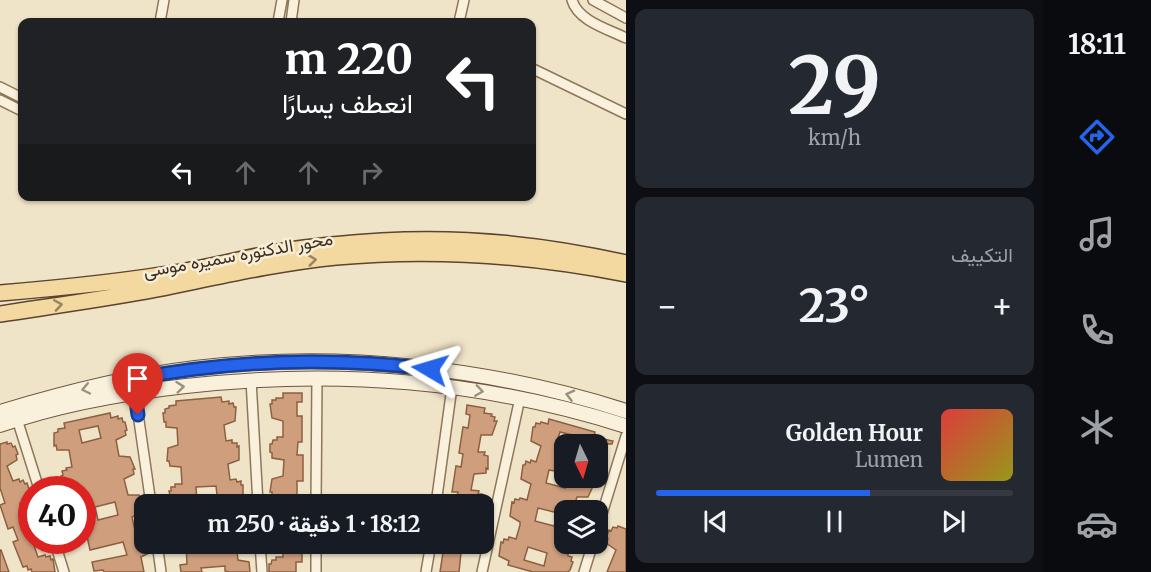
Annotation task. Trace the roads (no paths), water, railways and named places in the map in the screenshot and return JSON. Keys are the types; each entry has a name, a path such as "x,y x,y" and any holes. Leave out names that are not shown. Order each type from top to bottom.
{"main road":[{"name":"محور الدكتوره سميره موسى","path":"0,293 121,281 285,251 383,241 449,240 511,243 626,262"},
{"name":"محور الدكتوره سميره موسى","path":"0,314 337,257 427,253 490,255 550,261 626,274"}],"street":[{"path":"161,18 164,0"},
{"path":"279,18 282,0"},
{"path":"291,18 293,0"},
{"path":"460,18 464,0"},
{"path":"572,0 578,12 585,18 626,38"},
{"path":"593,0 626,18"},
{"path":"536,70 626,114"},
{"path":"0,87 18,96"},
{"path":"0,100 18,109"},
{"path":"0,425 93,400 195,368 250,363 385,363 493,378 564,393 626,411"},
{"path":"383,379 385,363"},
{"path":"316,494 317,377"},
{"path":"0,412 50,398 134,386 317,377 383,379 452,387 520,398 626,426"},
{"path":"251,380 257,494"},
{"path":"134,386 150,494"},
{"path":"437,494 452,387"},
{"path":"483,572 520,398"},
{"path":"17,419 35,476"},
{"path":"606,500 626,436"},
{"path":"58,554 64,572"},
{"path":"159,554 161,572"},
{"path":"260,554 261,572"},
{"path":"316,554 316,572"},
{"path":"426,572 428,554"},
{"path":"584,572 590,554"}]}
